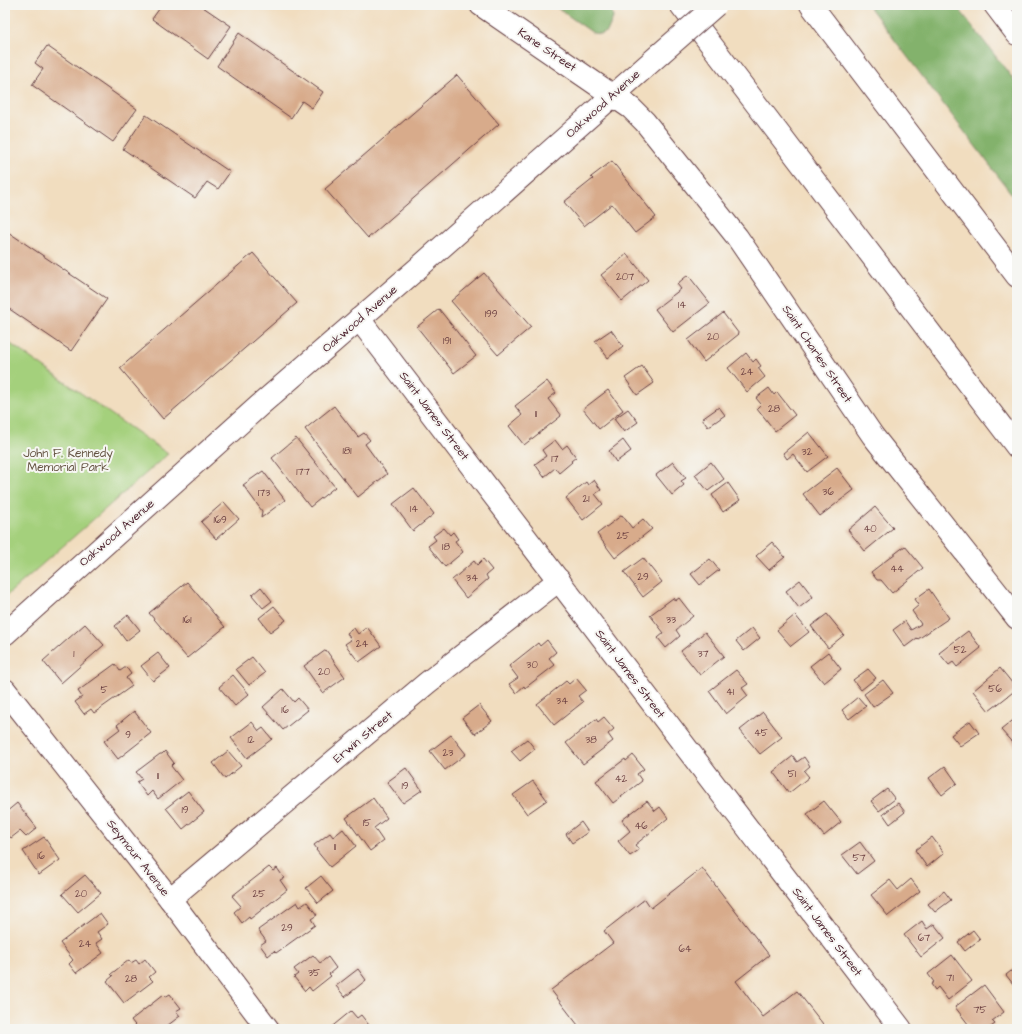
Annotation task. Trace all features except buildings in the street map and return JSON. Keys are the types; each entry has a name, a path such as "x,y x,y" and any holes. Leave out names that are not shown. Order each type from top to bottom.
{"main road":[{"name":"Kane Street","path":"481,5 613,95"},
{"path":"681,5 1017,447"},
{"name":"Oakwood Avenue","path":"5,634 260,405 417,269 716,5"},
{"path":"811,5 1017,276"},
{"path":"994,5 1017,34"},
{"name":"Saint Charles Street","path":"613,95 631,108 645,122 737,237 873,436 1017,618"},
{"name":"Saint James Street","path":"359,319 902,1029"},
{"name":"Erwin Street","path":"170,899 427,683 559,580"},
{"name":"Seymour Avenue","path":"5,690 170,899 268,1029"}],"green space":[{"path":"553,5 611,5 613,18 607,32 600,34 593,33"},
{"path":"868,5 956,5 1017,84 1017,201"},
{"name":"John F. Kennedy Memorial Park","path":"5,340 168,454 5,597"}]}
